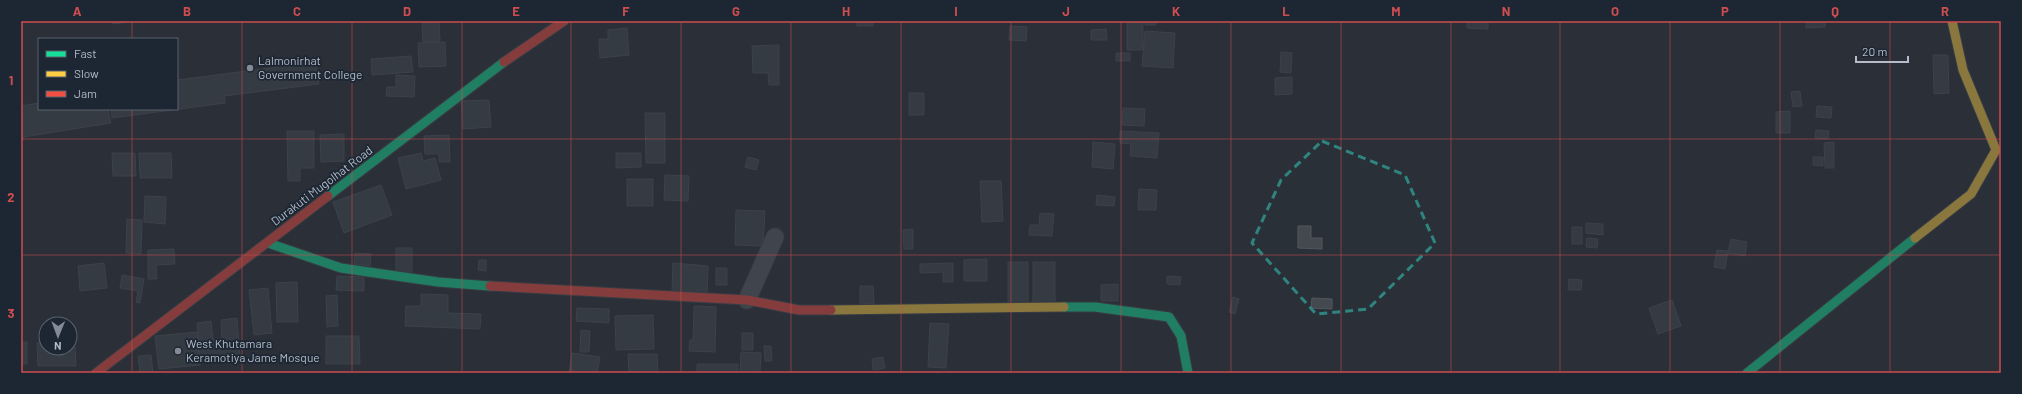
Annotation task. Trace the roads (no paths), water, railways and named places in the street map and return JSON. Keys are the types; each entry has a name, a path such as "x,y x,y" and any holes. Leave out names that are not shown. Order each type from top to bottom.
{"street":[{"name":"Durakuti Mugolhat Road","path":"96,373 512,56 564,21"},
{"path":"1747,373 1971,194 1998,151 1962,70 1952,21"},
{"path":"747,300 775,237"},
{"path":"268,243 342,268 438,282 533,289 747,300 799,310 1096,307 1169,317 1181,336 1188,373"}],"place":[{"name":"Lalmonirhat Government College","path":"250,68"},
{"name":"West Khutamara Keramotiya Jame Mosque","path":"178,351"}]}
